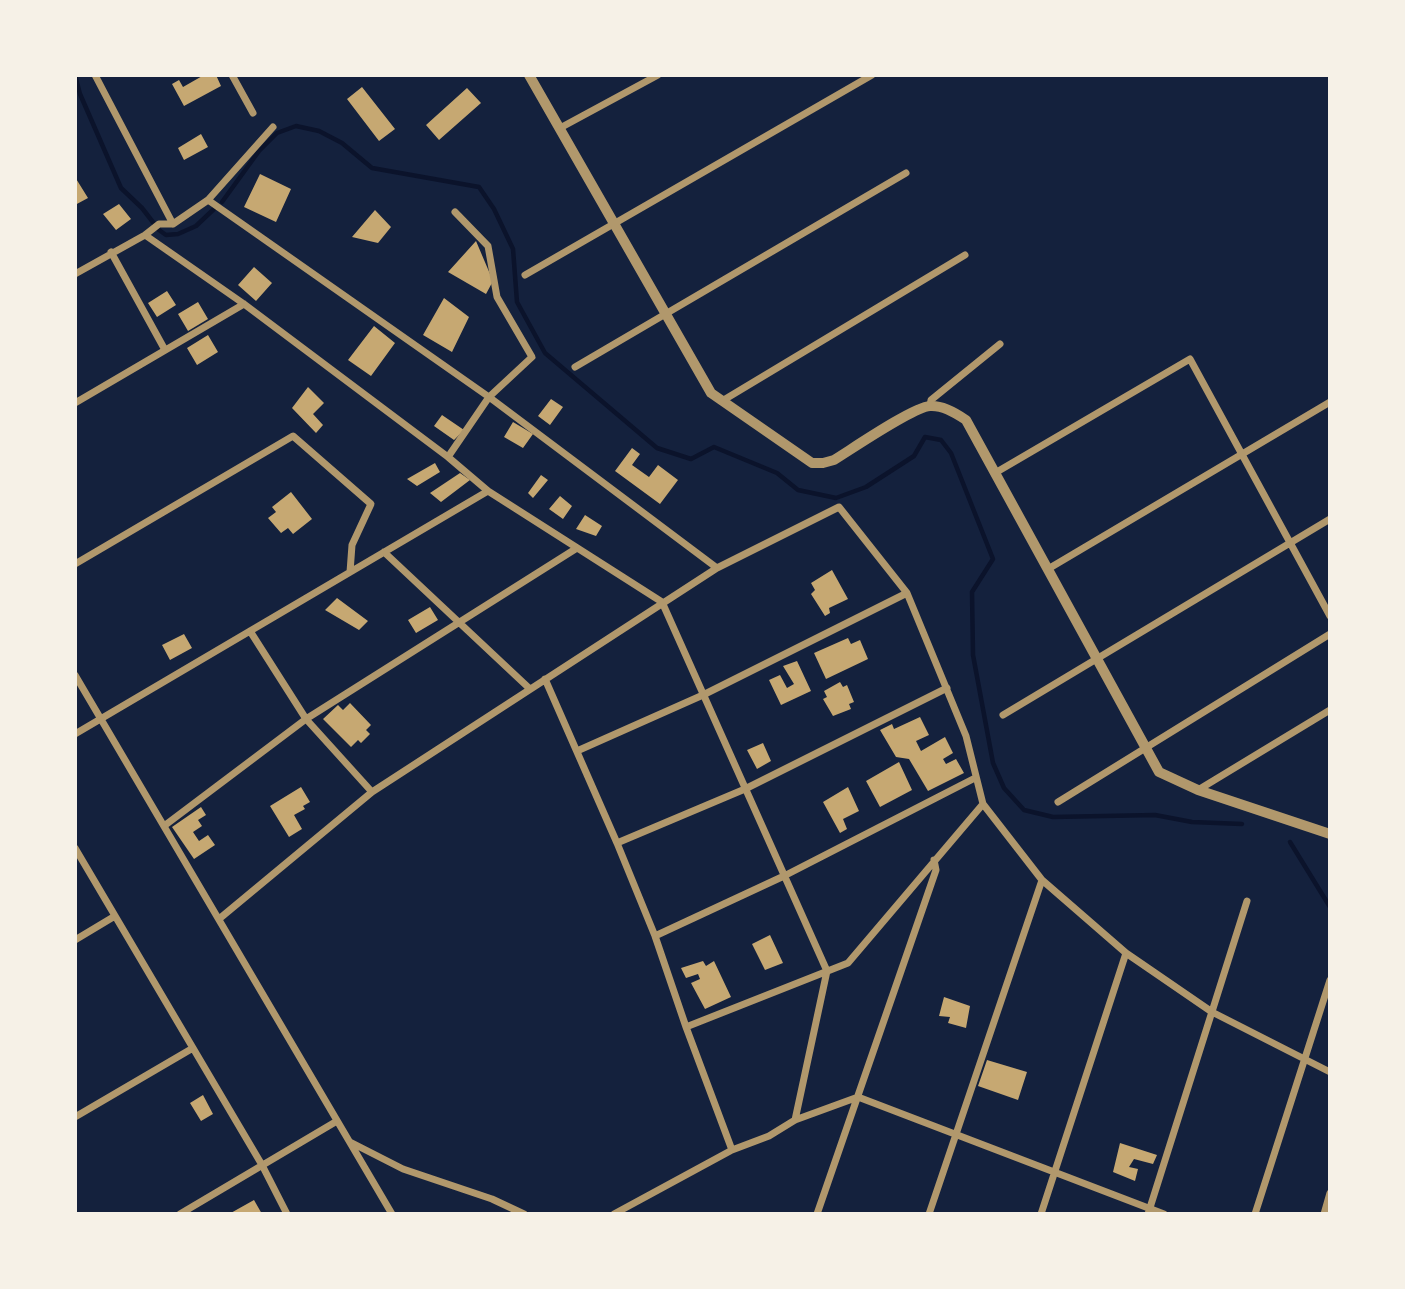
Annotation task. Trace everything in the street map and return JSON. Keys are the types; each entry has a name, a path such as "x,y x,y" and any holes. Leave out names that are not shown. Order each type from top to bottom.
{"street":[{"path":"95,75 173,224"},
{"path":"232,75 253,113"},
{"path":"530,75 711,393 811,463 834,460 903,418 930,406 951,410 966,420 1159,772 1198,790 1329,833"},
{"path":"560,128 659,75"},
{"path":"525,275 872,75"},
{"path":"75,274 159,224 173,224 208,200 273,127"},
{"path":"575,367 906,173"},
{"path":"208,200 489,397 717,568"},
{"path":"448,457 489,397 532,357 496,297 488,246 455,212"},
{"path":"148,232 448,457 488,491 662,602 827,971 796,1120"},
{"path":"111,252 165,350"},
{"path":"722,401 965,255"},
{"path":"75,403 244,304"},
{"path":"930,406 931,400 1000,345"},
{"path":"995,474 1190,359 1330,616"},
{"path":"1048,569 1330,402"},
{"path":"75,564 293,436 371,504 352,545 350,572"},
{"path":"75,734 488,491"},
{"path":"219,919 372,792 717,568 839,507 907,593 966,736 983,804 1042,880 1126,953 1212,1012 1330,1072"},
{"path":"1003,715 1330,519"},
{"path":"164,826 306,719 577,548"},
{"path":"384,552 530,688"},
{"path":"577,751 703,695 907,593"},
{"path":"250,631 306,719 372,792"},
{"path":"1058,802 1330,634"},
{"path":"75,675 391,1214"},
{"path":"545,679 655,936 732,1150"},
{"path":"617,843 745,789 947,688"},
{"path":"1198,790 1330,710"},
{"path":"655,936 784,876 975,778"},
{"path":"686,1027 848,963 983,804"},
{"path":"75,848 262,1166 287,1214"},
{"path":"817,1214 936,870 934,860"},
{"path":"929,1214 1042,880"},
{"path":"1148,1211 1247,901"},
{"path":"75,940 115,916"},
{"path":"1041,1214 1126,953"},
{"path":"1255,1214 1330,980"},
{"path":"75,1117 193,1048"},
{"path":"614,1214 732,1150 769,1136 796,1120 858,1097 1148,1211 1164,1214"},
{"path":"180,1214 337,1121"},
{"path":"349,1142 402,1168 492,1199 524,1214"},
{"path":"1324,1214 1330,1193"}],"building":[{"path":"204,75 216,75 221,86 184,106 172,84 179,80 183,87"},
{"path":"362,87 395,129 379,141 347,99"},
{"path":"467,88 481,103 439,140 426,125"},
{"path":"201,134 208,147 184,160 178,148"},
{"path":"260,174 291,189 276,222 244,207"},
{"path":"75,177 88,198 75,205"},
{"path":"119,204 131,219 116,230 103,214"},
{"path":"375,210 391,227 378,243 352,237"},
{"path":"476,241 493,281 486,294 448,272"},
{"path":"254,267 272,283 256,301 238,285"},
{"path":"167,291 176,305 157,317 148,303"},
{"path":"444,298 469,317 452,352 423,335"},
{"path":"198,302 208,319 188,331 178,314"},
{"path":"374,326 395,343 371,376 348,360"},
{"path":"208,335 218,352 197,365 187,348"},
{"path":"308,387 324,403 313,414 323,425 316,433 292,408"},
{"path":"551,399 563,407 550,425 538,416"},
{"path":"442,415 464,430 454,440 434,426"},
{"path":"513,422 533,434 523,448 504,437"},
{"path":"632,448 640,454 632,465 649,477 658,465 678,480 660,504 615,471"},
{"path":"435,463 440,472 417,486 407,479"},
{"path":"460,473 470,480 441,502 430,493"},
{"path":"541,475 548,480 533,498 528,493"},
{"path":"291,492 312,519 293,534 288,528 281,533 268,518 276,512 272,507"},
{"path":"560,496 572,506 563,519 549,509"},
{"path":"585,515 602,526 596,536 576,529"},
{"path":"832,570 848,599 829,608 830,613 825,616 811,594 815,590 811,583"},
{"path":"337,598 368,621 359,630 325,610"},
{"path":"430,607 438,620 416,633 408,620"},
{"path":"184,634 192,648 170,660 162,645"},
{"path":"848,638 851,644 860,640 868,659 826,679 814,653"},
{"path":"797,661 811,691 781,705 769,680 780,675 787,688 794,684 783,666"},
{"path":"840,682 843,687 847,685 854,702 849,704 851,709 833,716 823,699 827,697 824,691"},
{"path":"350,703 371,725 366,730 370,734 361,743 358,740 351,747 323,719 338,705 343,710"},
{"path":"920,717 929,735 916,741 921,751 945,737 953,753 943,759 946,764 956,759 964,773 928,791 909,759 896,757 880,730 892,724 894,729"},
{"path":"763,743 771,761 757,769 747,750"},
{"path":"899,762 912,790 880,807 866,781"},
{"path":"301,787 310,802 303,806 305,809 294,815 302,829 289,837 270,806"},
{"path":"848,787 859,811 843,819 847,829 840,833 823,802"},
{"path":"201,807 206,815 198,820 202,826 193,832 199,841 208,835 215,845 194,859 172,827"},
{"path":"770,935 783,963 765,970 752,944"},
{"path":"703,961 706,966 714,961 731,997 705,1009 691,983 700,979 698,974 686,978 681,968"},
{"path":"944,997 970,1006 966,1028 948,1023 950,1017 939,1016"},
{"path":"987,1060 1027,1072 1018,1100 978,1086"},
{"path":"203,1095 213,1114 201,1121 190,1103"},
{"path":"1120,1143 1157,1155 1153,1164 1134,1159 1129,1167 1138,1169 1135,1181 1113,1172"},
{"path":"254,1200 262,1214 229,1214"}],"waterway":[{"path":"75,75 80,94 121,188 142,208 159,230 166,235 178,234 196,226 214,209"},
{"path":"222,202 259,151 277,133 296,126 319,131 342,143 372,168 479,187 494,209 513,249 517,302 545,353 657,448 691,459 714,447 777,473 798,490 836,498 866,487 914,456 925,437 941,440 951,453 993,559 972,592 973,655 993,763 1004,788 1024,810 1053,817 1155,815 1192,822 1242,824"},
{"path":"1290,842 1330,907"}]}
